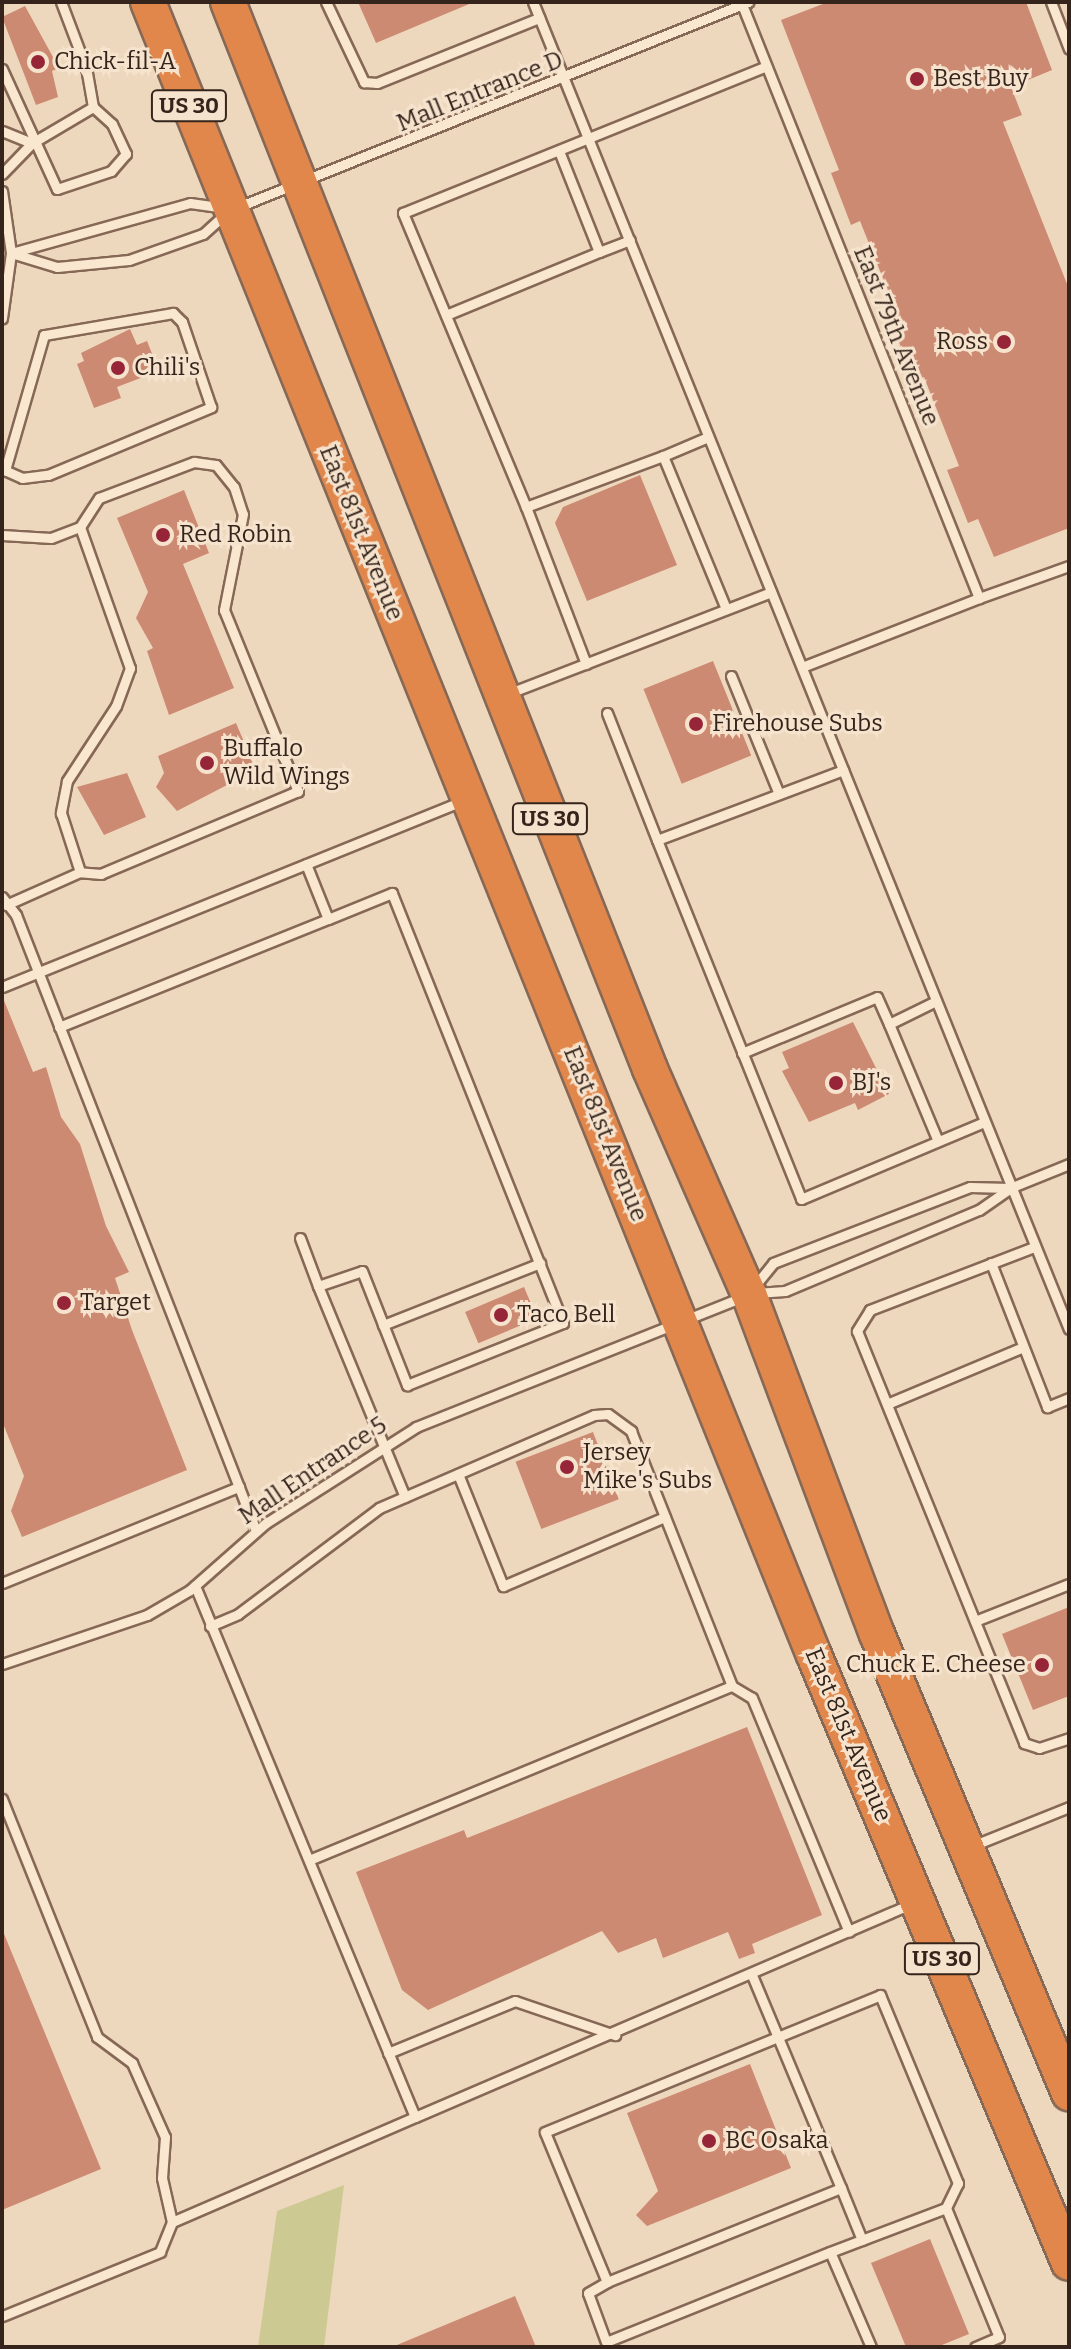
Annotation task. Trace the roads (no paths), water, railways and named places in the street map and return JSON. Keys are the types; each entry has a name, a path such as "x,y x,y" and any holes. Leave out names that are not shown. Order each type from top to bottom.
{"highway":[{"name":"East 81st Avenue","path":"148,2 681,1322 917,1901 1069,2263"},
{"name":"US 30","path":"228,2 305,184 501,697 650,1069 749,1294 967,1848 1069,2093"}],"lane":[{"path":"2,69 32,143 57,189 111,171 126,154 112,124 93,107 61,2"},
{"path":"326,2 364,82 377,83 539,18"},
{"path":"533,2 1069,1329"},
{"path":"1051,2 1069,49"},
{"name":"Mall Entrance D","path":"11,253 57,267 129,260 203,234 230,209 305,184 565,80 744,3"},
{"name":"East 79th Avenue","path":"744,3 766,66 979,598"},
{"path":"586,664 526,507 403,213 766,66"},
{"path":"2,174 32,143 93,107"},
{"path":"2,131 32,143"},
{"path":"559,151 599,252"},
{"path":"2,191 11,253 2,318"},
{"name":"Mall Entrance D","path":"11,253 190,203 230,209"},
{"path":"446,315 630,240"},
{"path":"173,313 182,322 211,407 48,475 22,478 3,470 44,335 173,313"},
{"path":"526,507 708,437"},
{"path":"663,456 726,609"},
{"path":"2,535 51,538 80,527 99,498 194,462 216,465 234,487 243,514 224,610 298,791 101,874 80,872 4,903 37,972 256,1531"},
{"path":"80,527 130,668 116,706 67,781 61,813 80,872"},
{"path":"802,667 1069,566"},
{"path":"501,697 771,592"},
{"path":"731,676 779,794"},
{"path":"607,713 801,1199 984,1122"},
{"path":"657,840 843,770"},
{"path":"2,987 469,798"},
{"path":"306,864 328,919"},
{"path":"59,1027 392,893 563,1323 407,1385 362,1271 318,1286"},
{"path":"742,1053 877,997 938,1141"},
{"path":"889,1024 936,1001"},
{"name":"Mall Entrance 5","path":"2,1664 147,1615 195,1586 256,1531 384,1444 749,1294 785,1291 979,1210 1010,1188 1069,1164"},
{"name":"Mall Entrance 5","path":"749,1294 773,1263 970,1187 1010,1188"},
{"path":"300,1238 405,1497"},
{"path":"1034,1247 862,1315 857,1331 1024,1743 1039,1748 1069,1738"},
{"path":"383,1325 540,1263"},
{"path":"991,1263 1047,1407 1069,1398"},
{"path":"887,1404 1023,1347"},
{"path":"210,1626 266,1595 348,1526 405,1497 594,1415 608,1414 631,1431 732,1686 752,1698 849,1932"},
{"path":"458,1474 503,1586 665,1517"},
{"path":"2,1583 239,1487"},
{"path":"975,1621 1069,1584"},
{"path":"195,1586 415,2117"},
{"path":"309,1860 732,1686"},
{"path":"2,1799 97,2037 132,2063 165,2137 162,2178 172,2222 160,2252 2,2316"},
{"path":"967,1848 1069,1807"},
{"path":"172,2222 615,2035 917,1901"},
{"path":"752,1975 862,2240"},
{"path":"607,2282 545,2132 880,1995 958,2183 946,2208 607,2344 588,2293 607,2282 841,2188"},
{"path":"388,2053 515,2001 615,2035"},
{"path":"946,2208 999,2337 975,2347"},
{"path":"830,2252 871,2347"}],"place":[{"name":"Chick-fil-A","path":"38,62"},
{"name":"Best Buy","path":"917,79"},
{"name":"Ross","path":"1004,342"},
{"name":"Chili's","path":"118,368"},
{"name":"Red Robin","path":"163,535"},
{"name":"Firehouse Subs","path":"696,724"},
{"name":"Buffalo Wild Wings","path":"207,763"},
{"name":"BJ's","path":"836,1083"},
{"name":"Target","path":"64,1303"},
{"name":"Taco Bell","path":"501,1315"},
{"name":"Jersey Mike's Subs","path":"567,1467"},
{"name":"Chuck E. Cheese","path":"1042,1665"},
{"name":"BC Osaka","path":"709,2141"}]}
